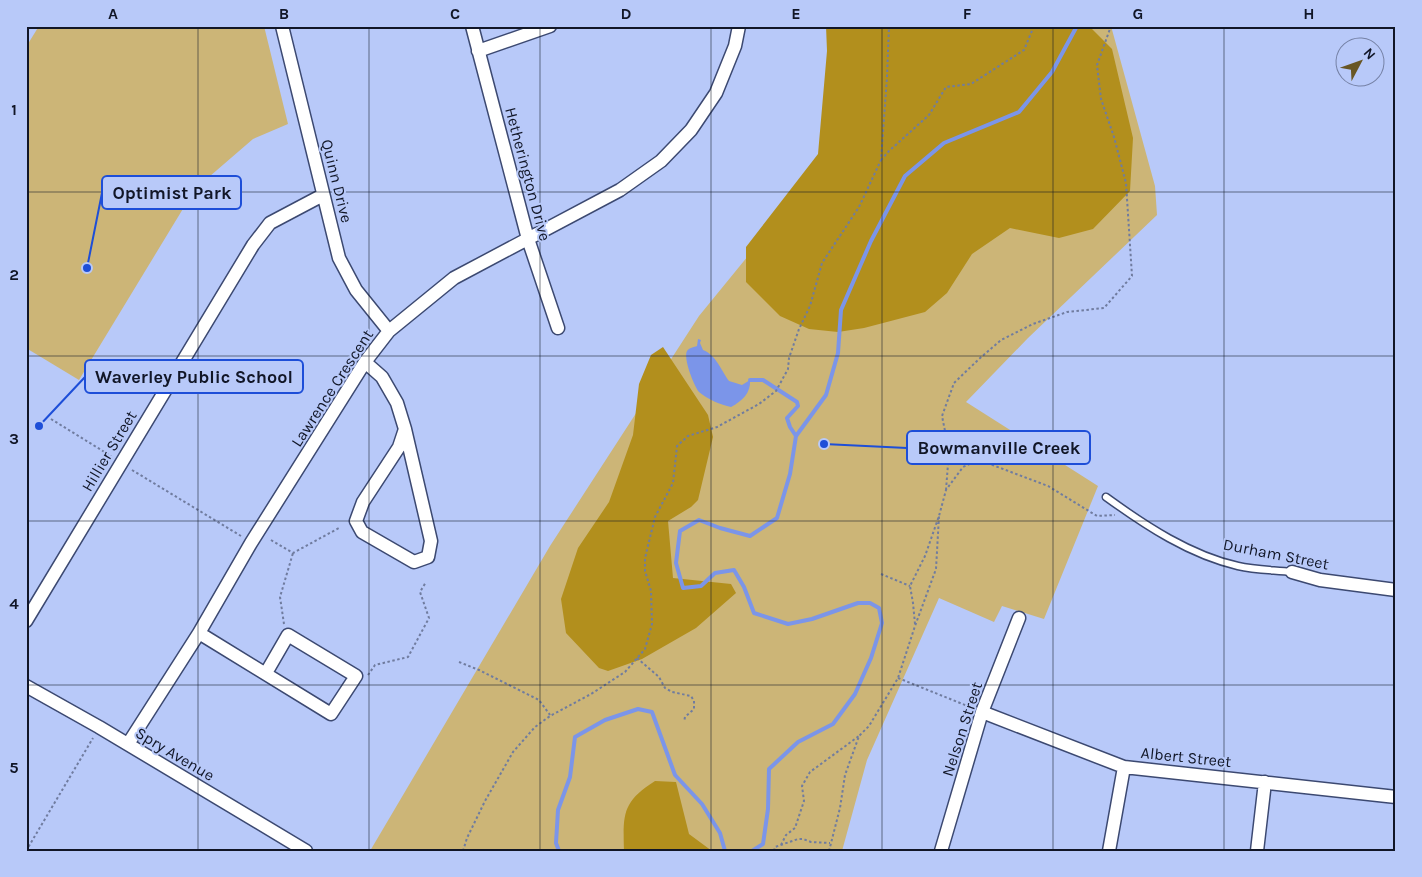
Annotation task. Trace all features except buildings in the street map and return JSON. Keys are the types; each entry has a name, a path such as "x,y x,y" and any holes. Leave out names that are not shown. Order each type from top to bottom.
{"street":[{"name":"Quinn Drive","path":"282,26 339,258 356,290 389,331"},
{"name":"Hetherington Drive","path":"472,26 528,239 558,328"},
{"path":"478,51 550,26"},
{"name":"Lawrence Crescent","path":"128,744 365,362 389,331 454,278 620,190 661,161 691,130 716,93 735,46 739,26"},
{"name":"Hillier Street","path":"26,621 253,245 270,224 323,195"},
{"path":"365,362 382,376 397,403 405,429 431,541 428,557 414,562 362,532 356,522 363,502 399,447 405,429"},
{"name":"Durham Street","path":"1292,572 1320,580 1396,590"},
{"name":"Nelson Street","path":"941,851 982,712 1019,618"},
{"path":"198,633 332,714 356,676 288,634 266,673"},
{"name":"Spry Avenue","path":"26,686 128,744 306,851"},
{"name":"Albert Street","path":"982,712 1124,767 1396,797"},
{"path":"1109,851 1124,767"},
{"path":"1257,851 1265,782"}],"lane":[{"name":"Durham Street","path":"1106,497 1130,514 1192,551 1239,566 1292,572"}],"path":[{"path":"881,160 889,26"},
{"path":"462,851 485,801 513,752 535,727 550,716 591,694 625,672 645,648 652,624 651,591 645,558 648,539 655,517 673,483 677,446 688,436 717,427 759,404 776,391 788,369 789,358 799,329 810,306 822,263 859,207 881,160 929,114 946,87 971,84 1024,50 1034,26"},
{"path":"915,626 910,586 925,556 946,490 948,455 942,416 954,383 979,358 1001,340 1033,324 1067,312 1104,308 1132,276 1126,184 1114,137 1101,99 1097,65 1111,26"},
{"path":"51,419 252,543"},
{"path":"947,443 950,448 958,452 1048,486 1097,516 1130,514"},
{"path":"948,455 958,452"},
{"path":"946,490 963,467 979,460"},
{"path":"781,845 786,835 795,828 804,800 802,786 810,772 859,736 869,726 898,678 936,569 939,516"},
{"path":"284,624 280,597 293,553 339,528"},
{"path":"271,540 293,553"},
{"path":"881,574 910,586"},
{"path":"368,675 375,665 408,657 430,618 420,592 426,582"},
{"path":"637,658 659,677 665,688 672,692 690,696 694,701 694,709 685,717 684,722"},
{"path":"459,662 539,700 550,716"},
{"path":"898,678 982,712"},
{"path":"26,851 99,727"},
{"path":"829,851 840,808 845,775 859,736"},
{"path":"774,851 775,847 803,839 811,842 830,843"}],"shaded area":[{"path":"39,26 264,26 288,124 253,139 195,189 79,380 26,348 26,47"},
{"path":"826,26 1089,26 1112,49 1133,138 1130,191 1093,229 1059,238 1010,228 972,254 947,293 925,312 864,328 838,332 809,329 780,316 746,282 746,247 818,154 827,51"},
{"path":"837,26 1111,26 1155,186 1157,215 1028,338 966,402 1098,486 1044,619 1002,606 994,622 939,598 867,760 842,851 370,851 550,546 699,316 828,158"},
{"path":"663,347 708,415 713,437 698,500 691,507 668,521 673,578 731,584 736,593 696,628 642,659 608,671 599,668 566,633 561,599 578,548 609,502 633,435 639,384 651,355"},
{"path":"655,781 676,782 689,834 712,851 624,851 625,818 630,803"}],"water":[{"path":"698,339 701,340 700,343 703,350 715,359 729,381 742,385 750,380 749,389 745,396 731,407 706,397 699,392 694,384 686,355 689,349 697,346"}],"waterway":[{"path":"752,851 763,844 768,809 769,769 798,742 833,724 855,694 871,658 882,623 879,608 870,603 858,603 812,619 788,624 754,613 744,587 734,570 715,573 701,586 683,588 676,563 680,531 699,520 750,536 777,518 790,474 796,436 826,395 838,353 841,310 871,241 905,176 944,143 1019,112 1052,72 1077,26"},
{"path":"750,380 763,380 797,402 798,406 787,418 796,436"},
{"path":"559,851 556,843 558,810 570,777 575,737 605,720 638,709 652,712 675,775 702,804 720,833 725,851"}],"place":[{"name":"Optimist Park","path":"87,268"},
{"name":"Waverley Public School","path":"39,426"},
{"name":"Bowmanville Creek","path":"824,444"}]}
